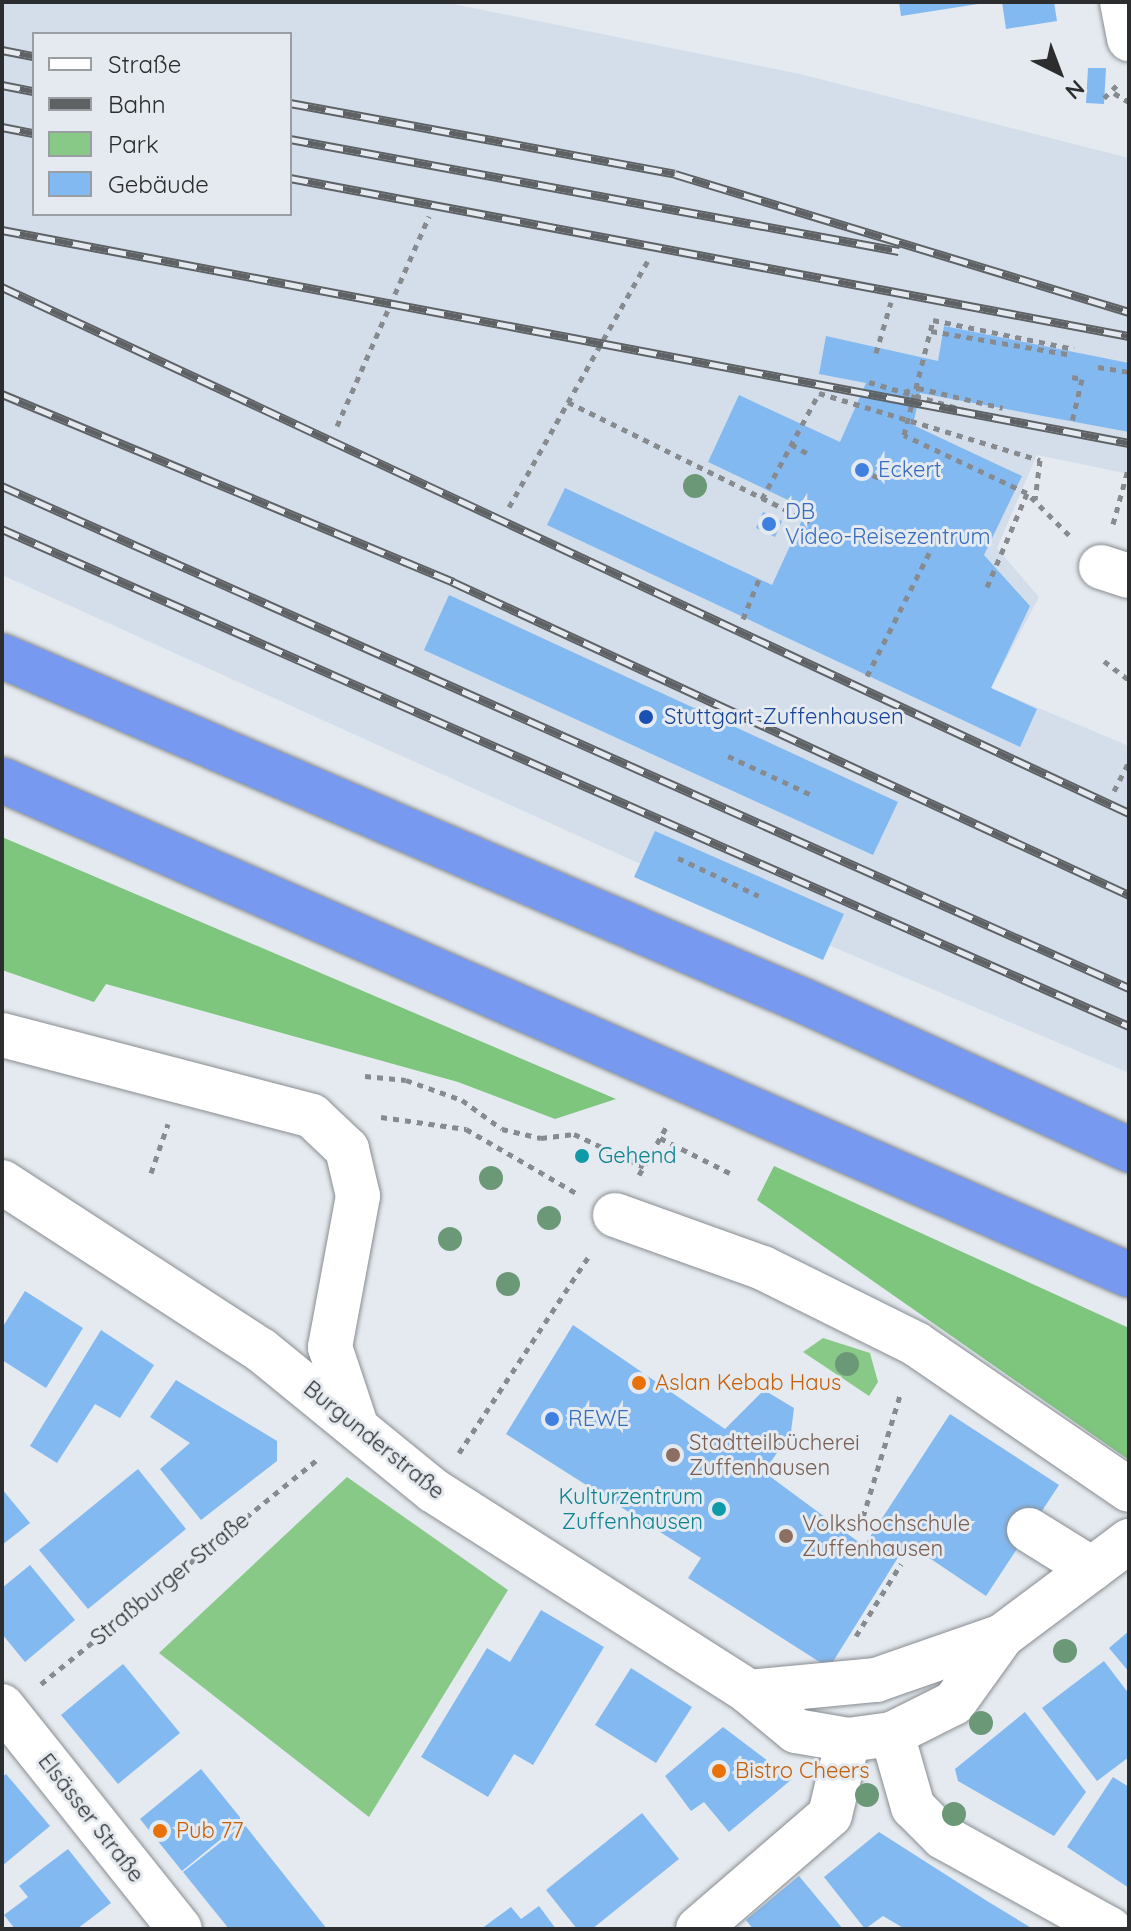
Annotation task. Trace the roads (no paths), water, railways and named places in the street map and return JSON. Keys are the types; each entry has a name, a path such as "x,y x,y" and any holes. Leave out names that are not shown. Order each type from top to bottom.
{"highway":[{"path":"2,656 804,1001 1129,1150"},
{"path":"2,780 1129,1275"}],"street":[{"path":"1122,2 1129,39"},
{"path":"2,1035 312,1116 347,1149 358,1196 330,1347 357,1428"},
{"name":"Burgunderstraße","path":"2,1182 261,1350 434,1491 749,1692 796,1731 848,1740 892,1734 954,1703 1002,1636"},
{"path":"615,1215 763,1268 916,1344 1129,1490"},
{"path":"1029,1530 1092,1569"},
{"name":"Burgunderstraße","path":"749,1692 876,1680 1002,1636 1129,1541"},
{"name":"Elsässer Straße","path":"9,1727 180,1929"},
{"path":"892,1734 913,1807 943,1837 1110,1929"},
{"path":"698,1929 830,1815 848,1740"}],"railway":[{"path":"2,50 32,56"},
{"path":"2,85 32,91"},
{"path":"292,103 675,174 1129,312"},
{"path":"2,127 32,133"},
{"path":"292,139 899,251"},
{"path":"292,178 1129,336"},
{"path":"2,230 1129,443"},
{"path":"2,287 1129,813"},
{"path":"2,394 453,582 1129,895"},
{"path":"2,486 1129,988"},
{"path":"2,529 1129,1026"}],"place":[{"name":"Eckert","path":"862,470"},
{"name":"DB Video-Reisezentrum","path":"769,524"},
{"name":"Stuttgart-Zuffenhausen","path":"646,717"},
{"name":"Gehend","path":"582,1156"},
{"name":"Aslan Kebab Haus","path":"639,1383"},
{"name":"REWE","path":"552,1419"},
{"name":"Stadtteilbücherei Zuffenhausen","path":"673,1455"},
{"name":"Kulturzentrum Zuffenhausen","path":"719,1509"},
{"name":"Volkshochschule Zuffenhausen","path":"786,1536"},
{"name":"Bistro Cheers","path":"719,1771"},
{"name":"Pub 77","path":"160,1831"}]}
